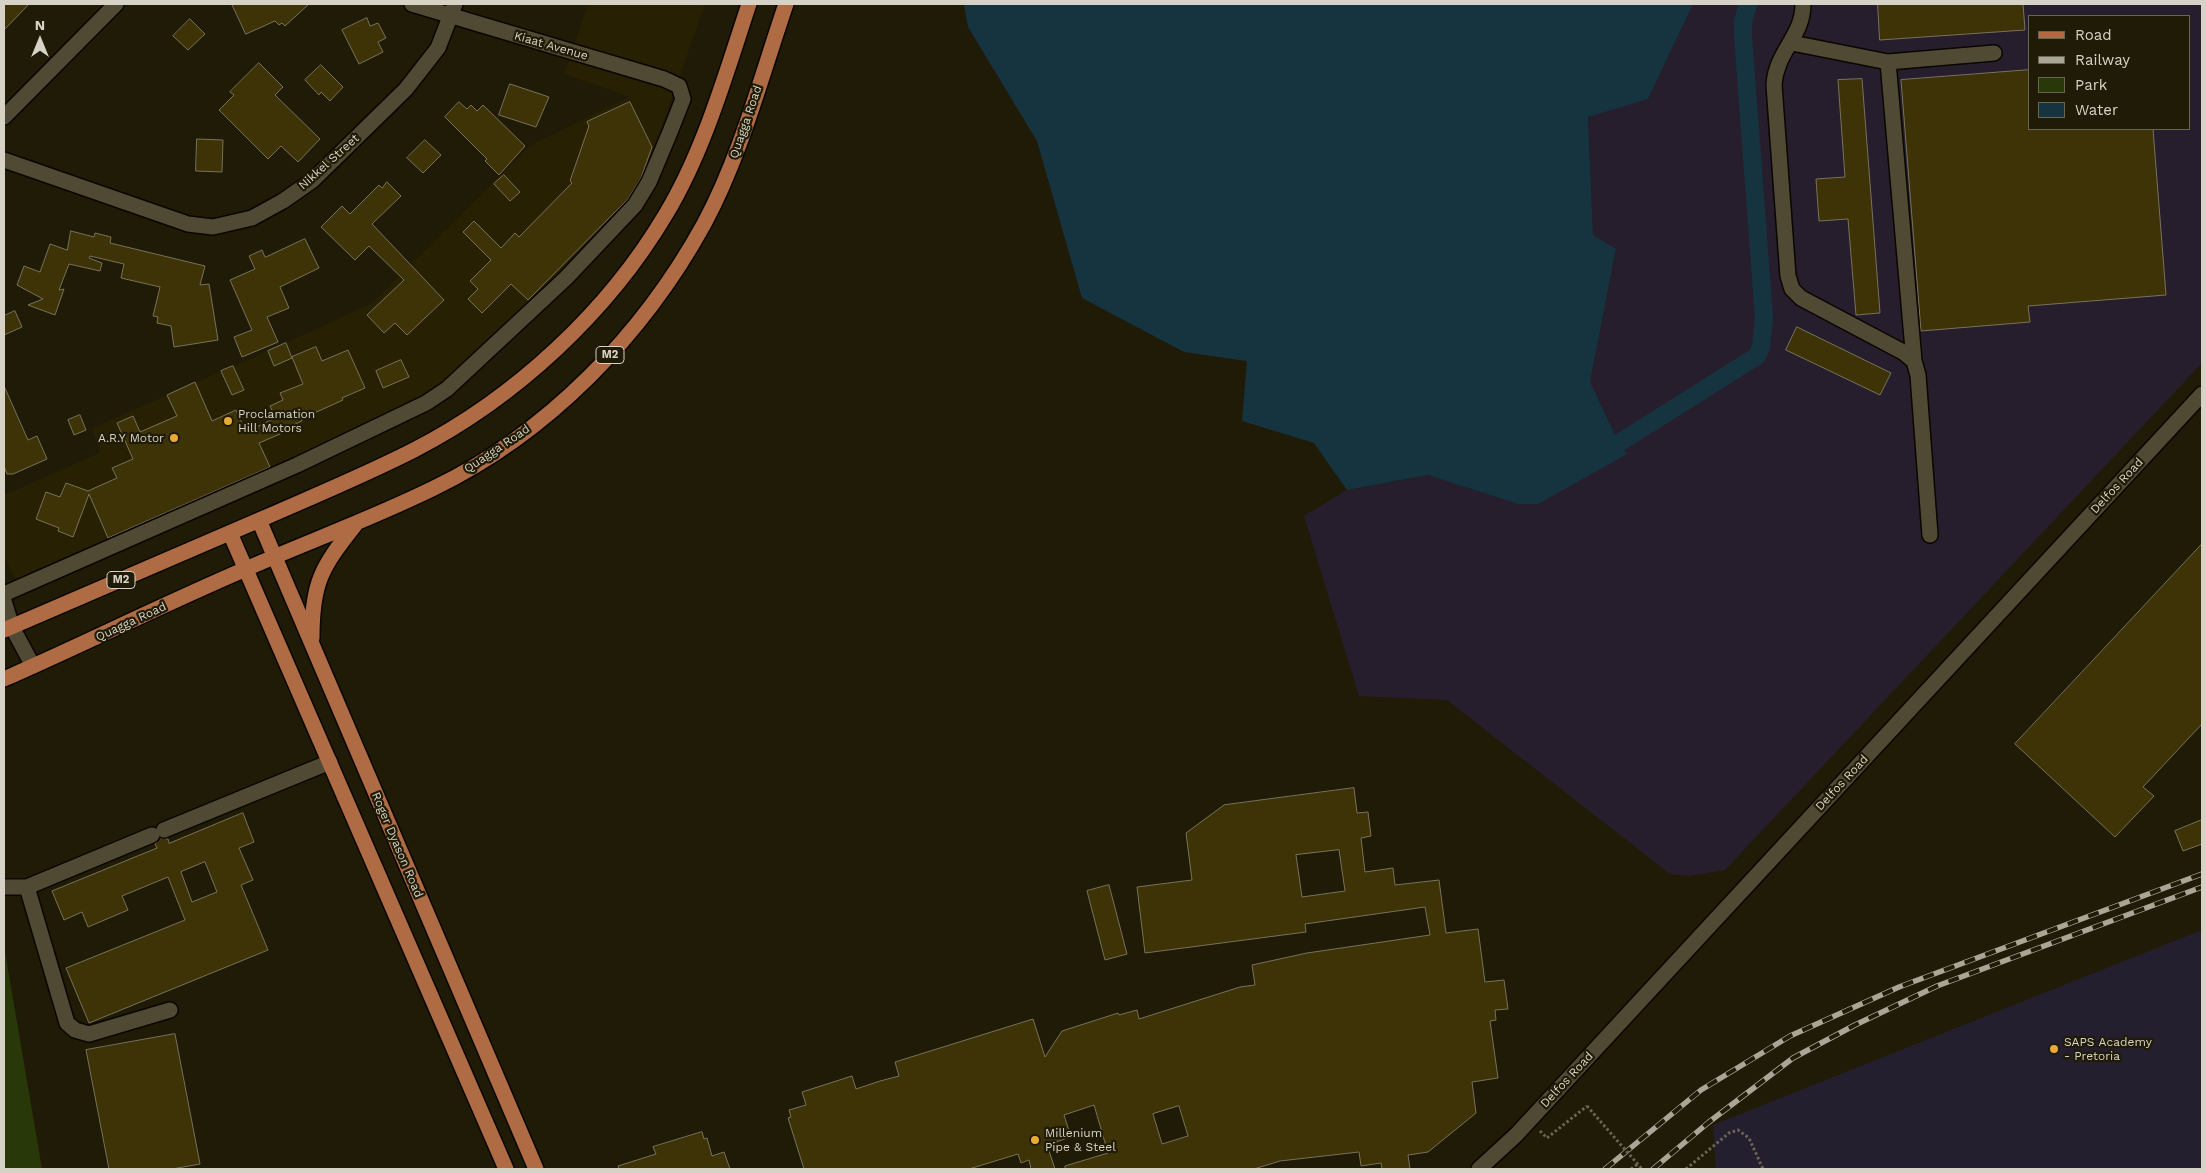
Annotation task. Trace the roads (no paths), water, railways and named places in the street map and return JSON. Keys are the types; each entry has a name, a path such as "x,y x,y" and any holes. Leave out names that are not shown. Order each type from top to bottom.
{"main road":[{"name":"M2","path":"8,629 230,533 415,449 463,421 518,382 558,348 593,313 666,214 684,180 717,99 750,4"},
{"name":"Quagga Road","path":"4,679 246,569 356,524 436,488 476,465 555,408 590,375 645,315 704,223 734,157 786,4"},
{"name":"Roger Dyason Road","path":"259,520 536,1169"},
{"path":"312,644 312,610 317,584 326,564 356,524"},
{"path":"230,533 506,1169"}],"street":[{"path":"4,117 116,4"},
{"name":"Kiaat Avenue","path":"4,594 297,465 419,406 447,389 566,278 635,205 663,150 683,95 679,86 664,79 452,10 412,4"},
{"path":"1803,4 1803,12 1792,42 1780,56 1775,70 1774,85 1788,276 1792,289 1801,298 1903,352 1914,361"},
{"name":"Nikkel Street","path":"4,160 188,224 213,227 252,218 283,201 313,180 406,89 438,48 452,10"},
{"path":"1792,42 1888,62 1994,53"},
{"path":"1888,62 1914,361 1918,375 1930,535"},
{"name":"Delfos Road","path":"1479,1169 1516,1135 2202,394"},
{"path":"4,601 8,629 32,666"},
{"path":"4,886 27,887 330,762"},
{"path":"27,887 67,1023 75,1030 89,1034 170,1010"}],"water":[{"path":"964,4 1693,4 1648,99 1588,117 1593,235 1616,249 1590,382 1619,443 1627,454 1538,504 1518,504 1428,475 1347,490 1314,443 1242,421 1247,361 1184,352 1082,298 1037,141 968,27"}],"waterway":[{"path":"1619,443 1757,356 1761,347 1764,318 1743,36 1743,22 1748,4"}],"railway":[{"path":"1605,1169 1701,1090 1790,1036 1899,987 2202,874"},
{"path":"1653,1169 1709,1122 1793,1058 1855,1025 1937,986 2202,887"}],"place":[{"name":"Proclamation Hill Motors","path":"228,421"},
{"name":"A.R.Y Motor","path":"174,438"},
{"name":"SAPS Academy - Pretoria","path":"2054,1049"},
{"name":"Millenium Pipe & Steel","path":"1035,1140"}]}
